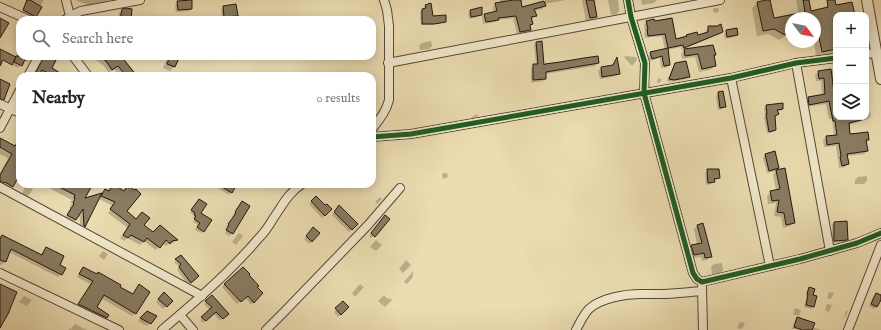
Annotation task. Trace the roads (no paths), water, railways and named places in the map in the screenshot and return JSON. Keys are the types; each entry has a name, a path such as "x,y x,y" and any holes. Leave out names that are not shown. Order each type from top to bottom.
{"street":[{"path":"66,0 68,16"},
{"path":"72,16 81,11 140,0"},
{"path":"376,124 383,116 389,100 388,26 387,10 384,0"},
{"path":"628,0 631,17 645,63 644,93 693,273 697,279 702,282 770,266 857,243 881,233"},
{"path":"388,63 720,0"},
{"path":"867,0 874,53 881,79"},
{"path":"0,7 20,16"},
{"path":"376,137 411,134 731,78 796,63 833,58"},
{"path":"30,72 37,60"},
{"path":"76,60 85,72"},
{"path":"796,63 830,251"},
{"path":"731,78 770,266"},
{"path":"0,128 16,97"},
{"path":"0,104 16,112"},
{"path":"0,188 202,296"},
{"path":"162,330 220,280 258,240 286,198 296,188"},
{"path":"266,330 363,230 400,188"},
{"path":"848,330 881,245"},
{"path":"0,274 119,330"},
{"path":"702,282 703,330"},
{"path":"576,330 584,315 590,308 599,302 624,295 702,291"},
{"path":"180,315 193,330"}]}
